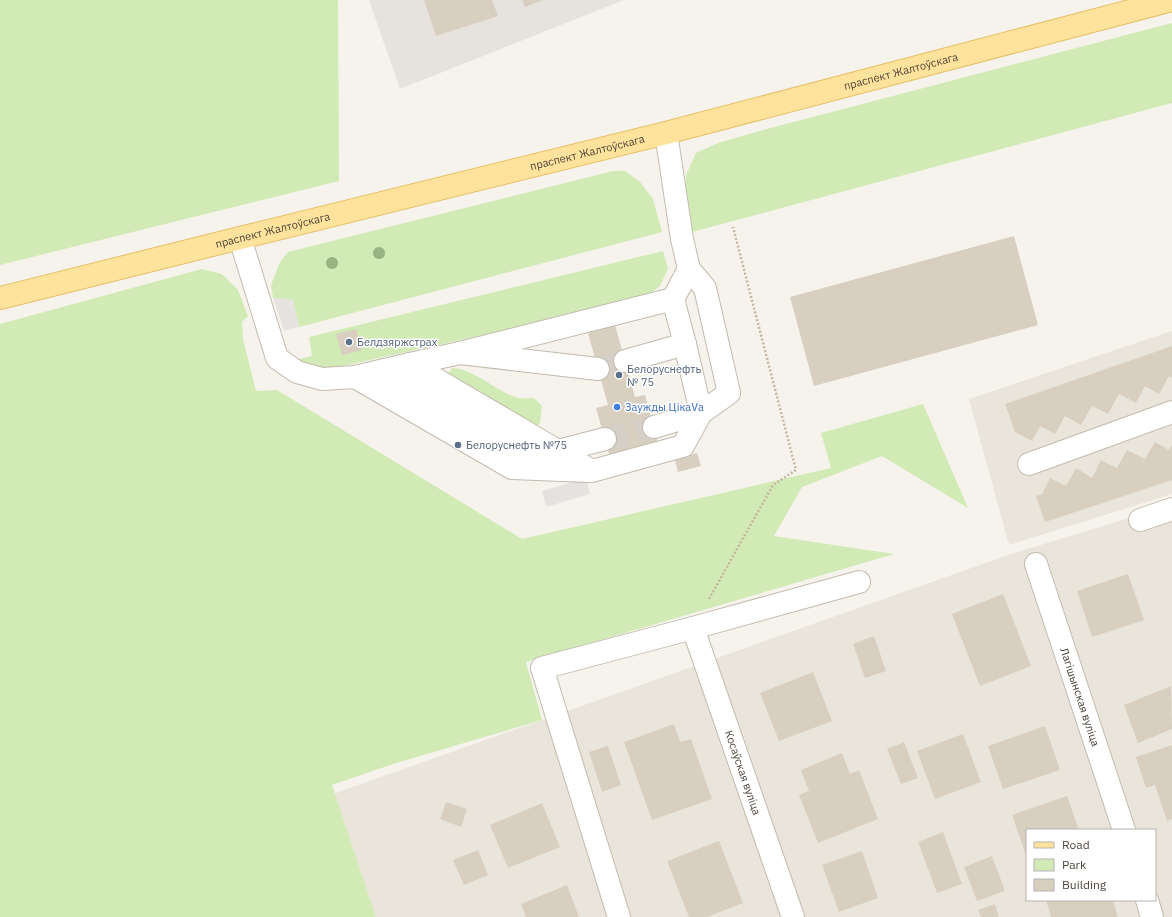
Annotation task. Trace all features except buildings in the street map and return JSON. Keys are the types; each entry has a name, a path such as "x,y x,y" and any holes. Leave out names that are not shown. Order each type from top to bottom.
{"main road":[{"name":"праспект Жалтоўскага","path":"0,298 666,134 1172,0"}],"street":[{"path":"654,427 701,412 729,393 705,288 689,269 682,239 666,134"},
{"path":"240,238 276,358 297,372 322,379 355,377 460,353 673,299"},
{"path":"355,377 512,468 592,471 683,446 701,412 673,299 689,269"},
{"path":"625,361 685,344"},
{"path":"460,353 598,369"},
{"path":"410,364 547,454"},
{"path":"384,370 547,454 592,471"},
{"path":"1029,464 1172,412"},
{"path":"512,468 547,454 605,439"},
{"path":"1140,520 1172,509"},
{"name":"Лагішынская вуліца","path":"1036,564 1124,829"},
{"path":"620,917 542,668 859,582"},
{"name":"Косаўская вуліца","path":"693,628 794,917"},
{"path":"1147,901 1152,917"}],"path":[{"path":"693,628 774,485 796,470 733,227"}],"shaded area":[{"path":"369,0 624,0 400,89"},
{"path":"273,298 293,300 299,327 284,331"},
{"path":"1172,331 1172,494 1009,545 969,399"},
{"path":"586,478 590,494 546,507 542,491"},
{"path":"1172,505 1172,917 366,917 330,795 1011,554"}],"green space":[{"path":"0,0 338,0 339,181 0,265"},
{"path":"1172,23 1172,103 692,232 685,201 686,175 696,153 718,143"},
{"path":"613,171 625,171 640,182 653,199 662,232 299,327 293,300 273,298 271,285 280,262 288,252"},
{"path":"663,251 668,269 660,286 642,300 320,371 296,360 312,356 309,337"},
{"path":"202,269 222,274 238,290 248,316 242,322 243,339 256,391 277,390 522,539 831,468 821,433 923,404 968,508 882,456 802,487 774,536 894,554 526,662 542,720 393,764 332,785 376,917 0,917 0,324"},
{"path":"452,368 460,369 477,376 502,391 518,398 534,398 542,406 540,423 535,429 448,374"}],"tunnel":[{"path":"598,369 625,361"},
{"path":"605,439 654,427"}],"place":[{"name":"Белдзяржстрах","path":"349,342"},
{"name":"Белоруснефть № 75","path":"619,375"},
{"name":"Заужды ЦікаVа","path":"617,407"},
{"name":"Белоруснефть №75","path":"458,445"}]}
